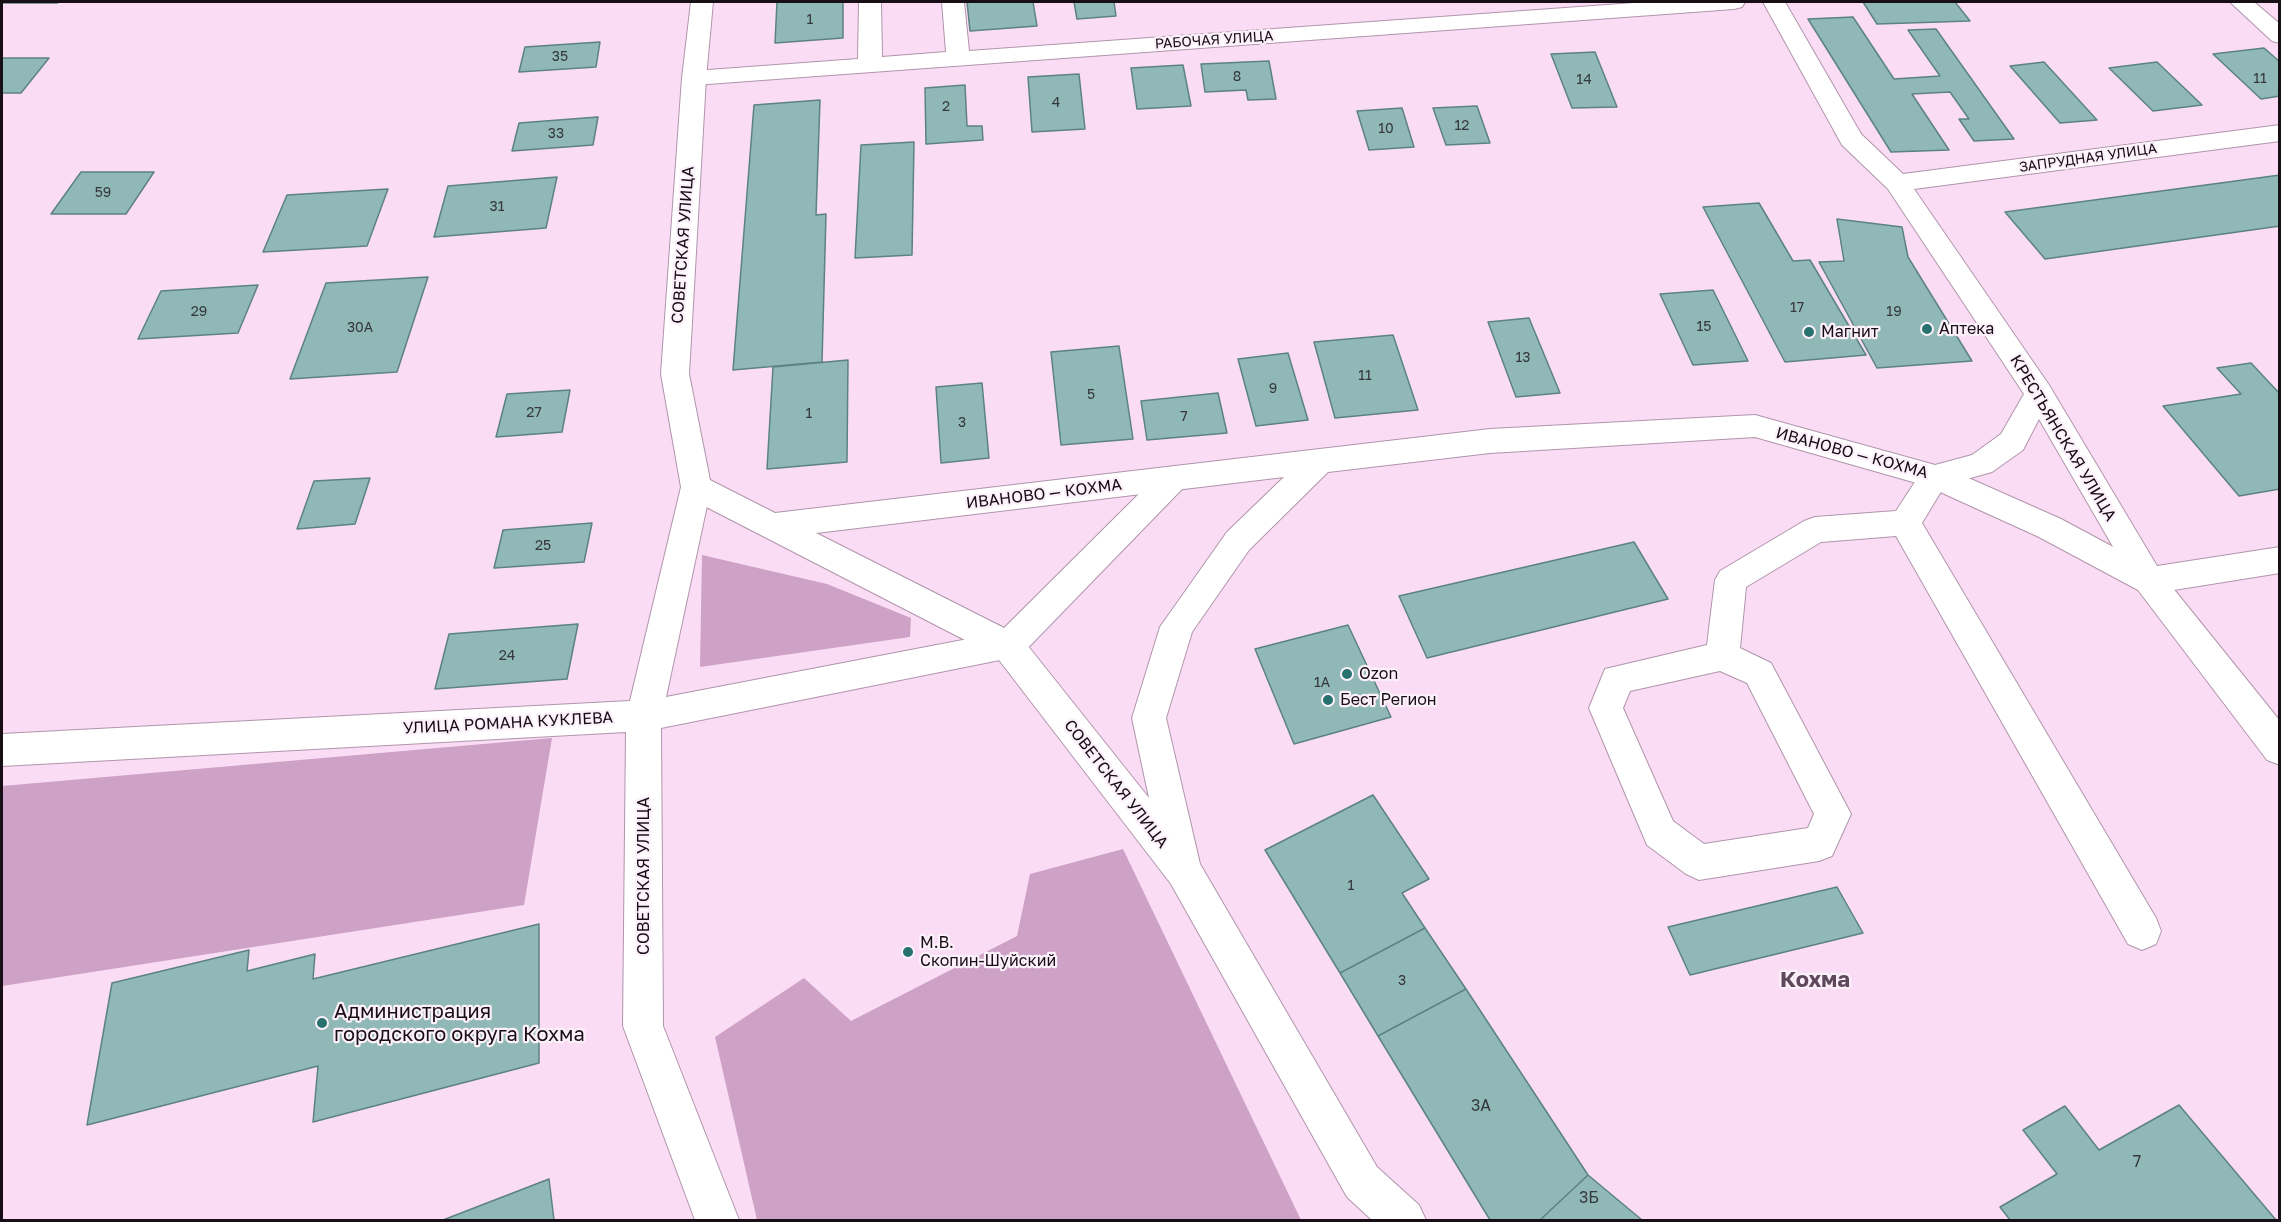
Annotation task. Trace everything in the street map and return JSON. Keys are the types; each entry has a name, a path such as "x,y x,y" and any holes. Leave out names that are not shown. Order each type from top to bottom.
{"street":[{"name":"СОВЕТСКАЯ УЛИЦА","path":"702,2 694,78 675,374 696,487 644,716 643,1026 717,1221"},
{"path":"870,2 870,65"},
{"path":"953,2 958,59"},
{"name":"РАБОЧАЯ УЛИЦА","path":"694,78 1734,2"},
{"name":"КРЕСТЬЯНСКАЯ УЛИЦА","path":"1774,2 1851,139 1897,183 2039,393 2149,581"},
{"path":"2241,2 2280,36"},
{"name":"ЗАПРУДНАЯ УЛИЦА","path":"1897,183 2280,133"},
{"path":"1905,522 1935,476 1981,464 2012,442 2039,393"},
{"name":"ИВАНОВО — КОХМА","path":"769,526 1491,441 1755,426 1935,476 2050,528 2149,581 2280,749"},
{"path":"1184,871 1149,718 1177,627 1238,541 1320,461"},
{"path":"1008,646 1174,478"},
{"name":"СОВЕТСКАЯ УЛИЦА","path":"696,487 1008,646 1184,871 1362,1182 1404,1221"},
{"path":"1722,656 1731,580 1815,530 1905,522"},
{"path":"1905,522 2142,931"},
{"path":"2149,581 2280,560"},
{"name":"УЛИЦА РОМАНА КУКЛЕВА","path":"2,750 644,716 1008,646"},
{"path":"1722,656 1759,673 1833,814 1819,844 1699,862 1660,833 1606,708 1617,679 1722,656"}],"shaded area":[{"path":"702,555 827,584 911,618 910,637 700,667"},
{"path":"552,738 524,905 2,986 2,786"},
{"path":"1123,849 1301,1220 757,1220 715,1037 804,978 851,1021 1017,936 1030,874"}],"building":[{"path":"2,2 59,2 2,3"},
{"path":"777,2 843,2 843,38 775,43"},
{"path":"967,2 1033,2 1037,26 970,31"},
{"path":"1074,2 1114,2 1116,16 1077,19"},
{"path":"1863,2 1955,2 1970,21 1877,24"},
{"path":"1853,17 1894,79 1940,76 1908,30 1936,29 2014,139 1974,141 1959,119 1969,119 1950,92 1912,94 1949,150 1891,152 1808,19"},
{"path":"600,42 596,67 519,72 525,47"},
{"path":"2264,48 2280,62 2280,96 2261,99 2213,54"},
{"path":"1595,52 1617,107 1572,108 1551,54"},
{"path":"2,58 49,58 21,93 2,93"},
{"path":"1269,61 1276,99 1248,100 1246,90 1205,92 1201,64"},
{"path":"2044,62 2097,120 2060,123 2010,66"},
{"path":"2157,62 2202,105 2153,111 2109,68"},
{"path":"1183,65 1191,106 1137,109 1131,68"},
{"path":"1079,74 1085,129 1032,132 1028,77"},
{"path":"965,85 967,126 982,126 983,140 926,144 925,88"},
{"path":"820,100 816,215 826,214 822,362 733,370 754,105"},
{"path":"1477,106 1490,143 1446,145 1433,108"},
{"path":"1402,108 1414,147 1369,150 1357,111"},
{"path":"598,117 593,145 512,151 519,123"},
{"path":"914,142 912,255 855,258 861,145"},
{"path":"81,172 154,172 126,214 51,214"},
{"path":"2280,175 2280,226 2045,259 2005,212"},
{"path":"557,177 546,228 434,237 448,186"},
{"path":"388,189 367,246 263,252 287,195"},
{"path":"1759,203 1793,261 1810,260 1866,355 1785,362 1703,207"},
{"path":"1837,219 1902,227 1908,257 1972,361 1877,368 1819,262 1844,261"},
{"path":"428,277 397,372 290,379 326,283"},
{"path":"258,285 238,333 138,339 161,291"},
{"path":"1713,290 1748,361 1693,365 1660,294"},
{"path":"1529,318 1560,393 1516,397 1488,322"},
{"path":"1393,335 1418,410 1335,418 1314,342"},
{"path":"1119,346 1133,439 1061,445 1051,352"},
{"path":"1288,353 1308,420 1256,426 1238,359"},
{"path":"848,360 847,462 767,469 773,367"},
{"path":"2251,363 2280,394 2280,489 2239,496 2163,406 2241,394 2217,368"},
{"path":"982,383 989,458 941,463 936,387"},
{"path":"570,390 562,432 496,437 507,394"},
{"path":"1218,393 1227,433 1147,440 1141,401"},
{"path":"370,478 355,524 297,529 314,481"},
{"path":"592,523 584,562 494,568 503,530"},
{"path":"1634,542 1668,599 1427,658 1399,596"},
{"path":"578,624 567,679 435,689 449,634"},
{"path":"1348,625 1391,717 1294,744 1255,649"},
{"path":"1373,795 1429,879 1402,893 1425,928 1340,973 1265,850"},
{"path":"1837,887 1863,933 1690,975 1668,927"},
{"name":"Администрация городского округа Кохма","path":"539,924 539,1063 313,1122 318,1066 87,1125 112,983 249,950 247,971 315,954 313,979"},
{"path":"1425,928 1466,989 1378,1036 1340,973"},
{"path":"1466,989 1588,1175 1540,1220 1490,1220 1378,1036"},
{"path":"2179,1105 2276,1220 2010,1220 2000,1207 2057,1174 2023,1130 2065,1106 2099,1150"},
{"path":"1588,1175 1642,1220 1540,1220"},
{"path":"549,1179 554,1220 443,1220"}],"place":[{"name":"Аптека","path":"1927,329"},
{"name":"Магнит","path":"1809,332"},
{"name":"Ozon","path":"1347,674"},
{"name":"Бест Регион","path":"1328,700"},
{"name":"М.В. Скопин-Шуйский","path":"908,952"},
{"name":"Администрация городского округа Кохма","path":"322,1023"}],"district":[{"name":"Кохма","path":"1815,980"}]}
